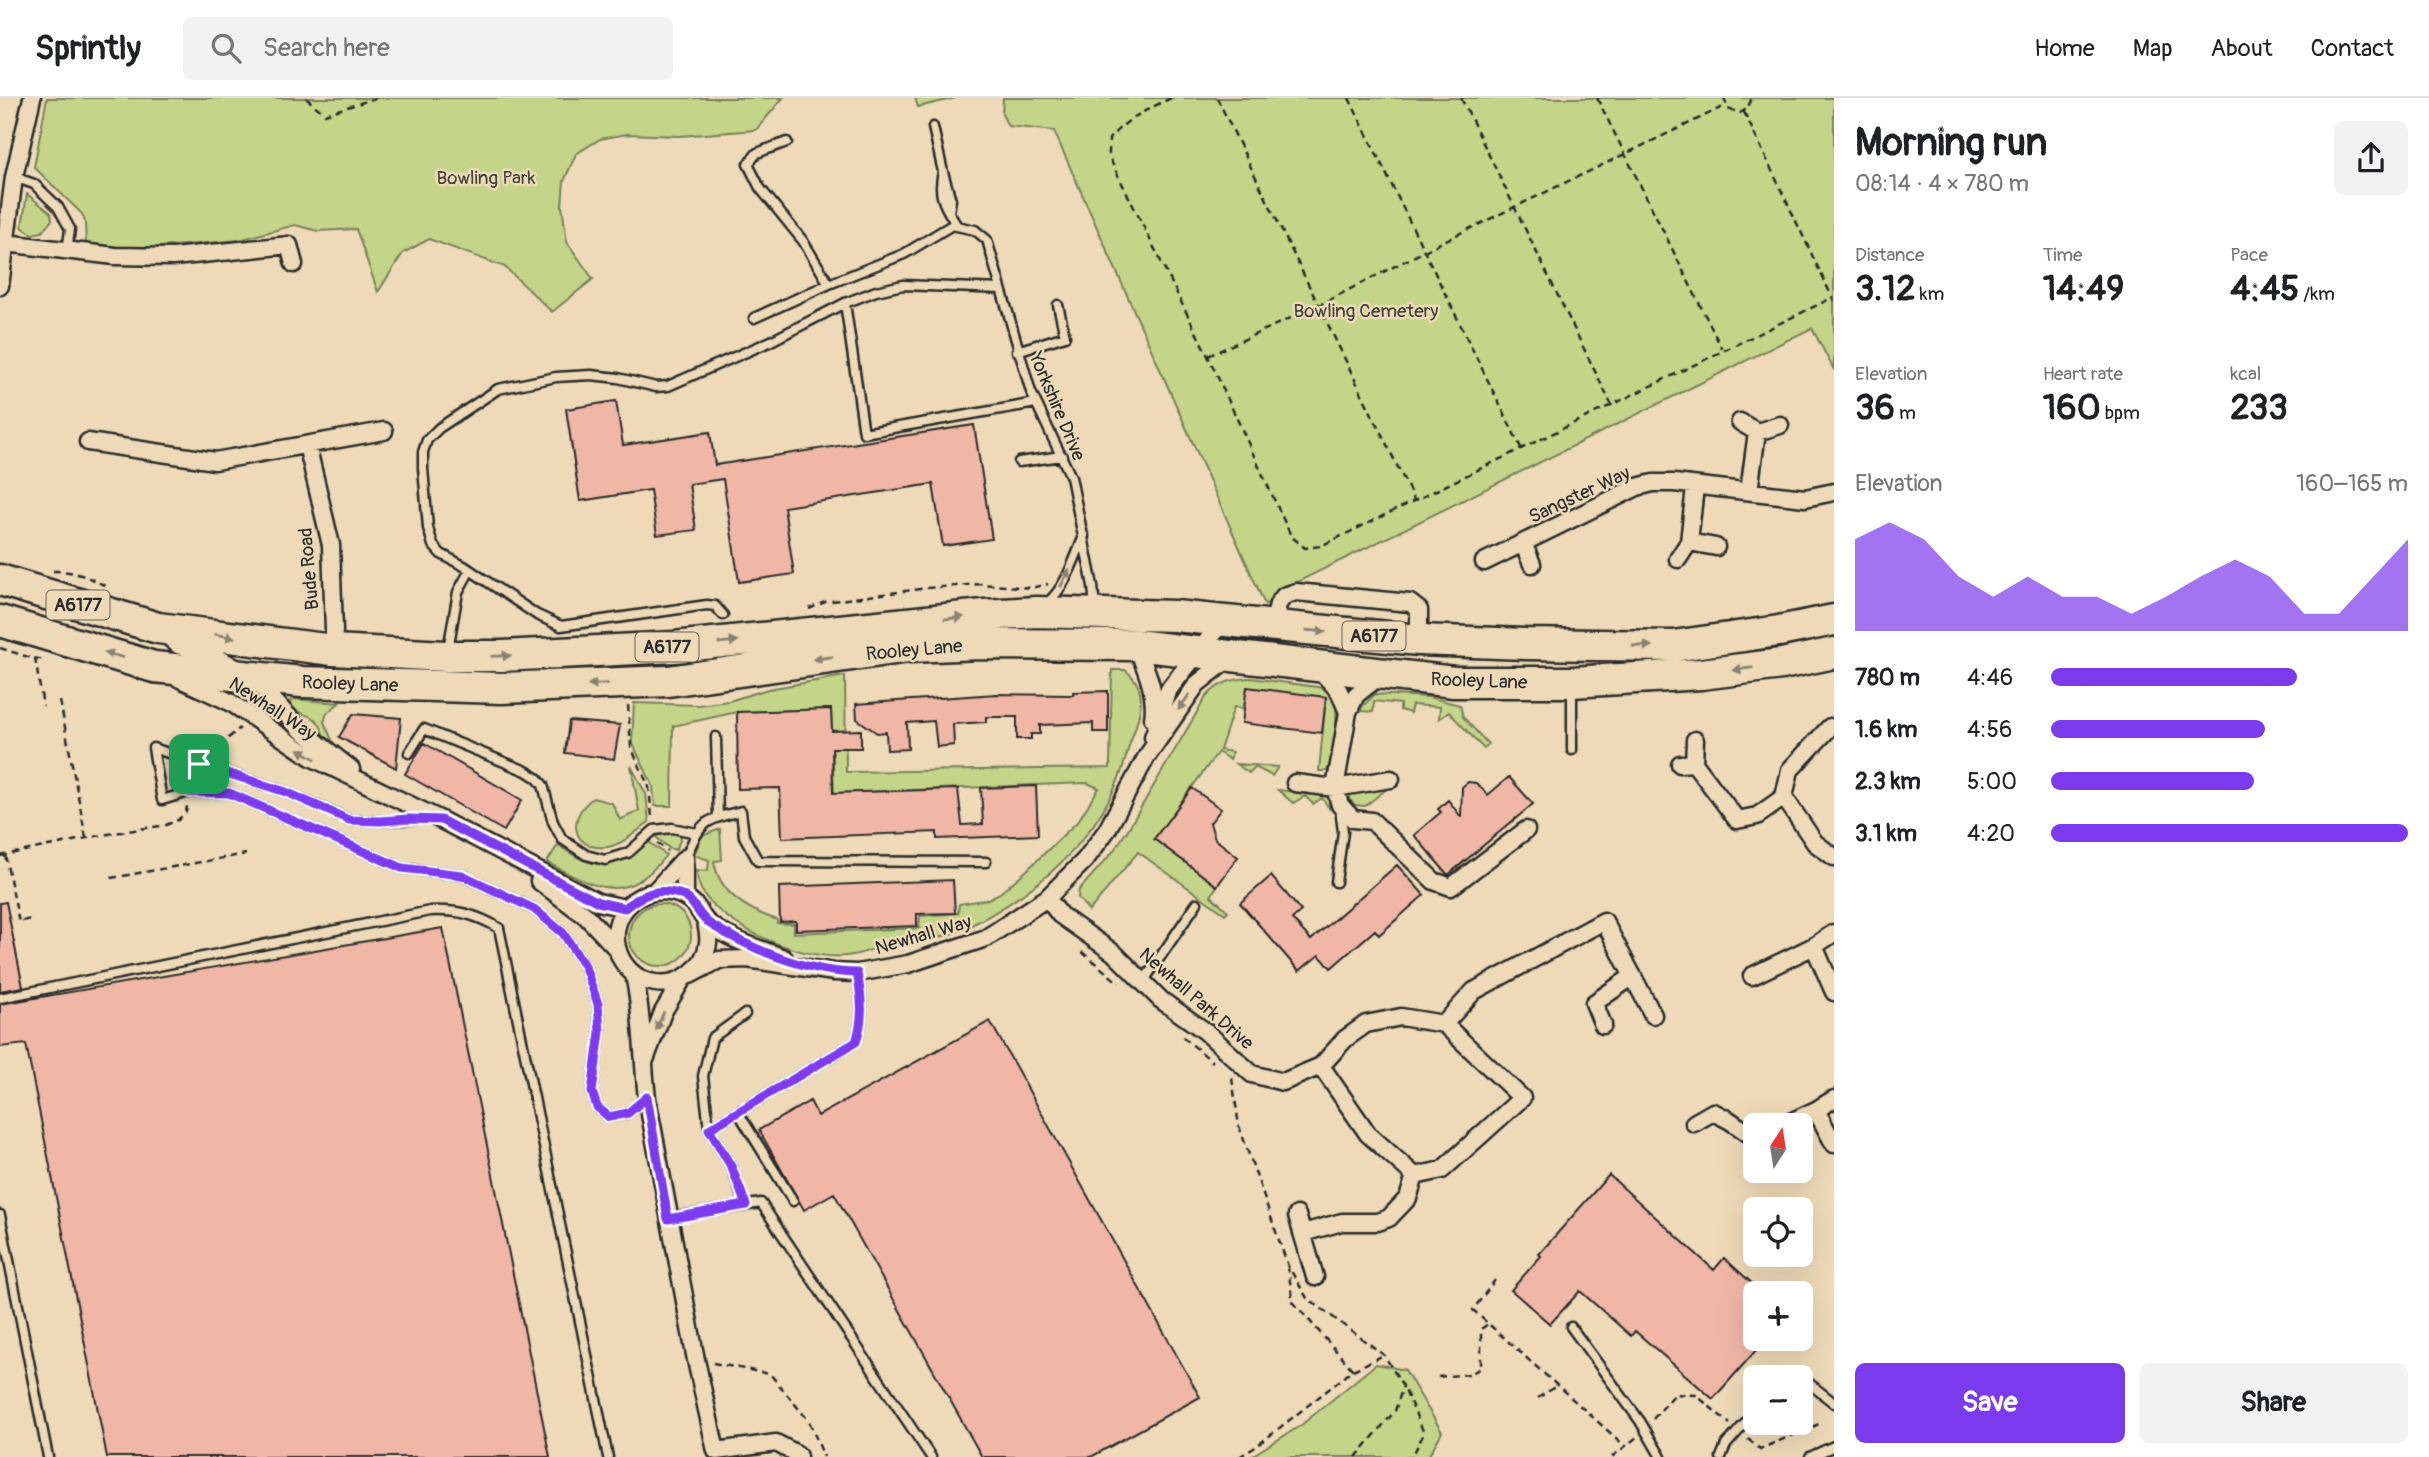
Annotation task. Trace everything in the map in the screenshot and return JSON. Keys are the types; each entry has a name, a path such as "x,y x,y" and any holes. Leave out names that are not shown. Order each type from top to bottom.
{"highway":[{"name":"Rooley Lane","path":"0,580 58,600 158,628 333,650 446,656 502,656 674,647 1036,612 1092,617 1175,616 1419,640 1673,646 1834,620"},
{"name":"Rooley Lane","path":"0,621 154,667 253,678 502,688 668,681 909,647 1069,639 1454,682 1572,682 1701,674 1782,664 1834,653"}],"street":[{"path":"0,286 15,177 32,98"},
{"path":"5,243 67,252 173,257 289,245 294,264"},
{"path":"1740,422 1757,432 1780,425"},
{"path":"88,442 215,461 384,431"},
{"path":"1749,491 1757,432"},
{"name":"Bude Road","path":"307,445 331,545 333,650"},
{"name":"Sangster Way","path":"1484,562 1637,487 1653,483 1805,498 1834,492"},
{"path":"1678,559 1689,542 1695,487"},
{"path":"1689,542 1716,547"},
{"name":"Sangster Way","path":"1523,543 1532,564"},
{"name":"Newhall Way","path":"1147,756 1169,689 1222,622"},
{"name":"Newhall Way","path":"158,628 177,645 215,656 253,678 299,727 369,784"},
{"name":"Newhall Way","path":"1136,645 1149,678 1155,706 1147,756"},
{"name":"Newhall Way","path":"469,836 586,916 617,949 621,960 634,975 648,982 659,984 686,978 719,960 747,959 857,973 908,964 986,938 1047,898 1085,860 1107,831 1147,756 1198,684 1231,657"},
{"path":"1782,664 1834,666"},
{"name":"Newhall Way","path":"154,667 230,702 311,757 441,820 598,902 625,908"},
{"path":"1317,668 1339,691 1348,712"},
{"path":"1382,674 1356,695 1348,712 1335,788 1339,805 1353,819 1372,821 1434,881 1451,887 1526,830"},
{"path":"1695,740 1687,763 1737,820 1757,816 1784,797 1790,770 1830,727"},
{"path":"1295,783 1335,788 1391,779"},
{"path":"1784,797 1815,843 1834,857"},
{"path":"654,892 684,860"},
{"path":"617,949 617,924 625,908 639,897 654,892 670,892 685,897 684,860"},
{"name":"Newhall Way","path":"685,897 696,906 706,922 738,940 783,958 834,972"},
{"name":"Newhall Park Drive","path":"1047,898 1060,915 1114,953 1161,1000 1205,1031 1252,1074 1283,1082 1321,1066 1345,1039 1366,1024 1401,1017 1444,1024"},
{"path":"1415,1176 1442,1170 1522,1098 1444,1024 1474,991 1604,921 1653,1015"},
{"path":"643,1065 663,1012 686,978 704,958 709,941 706,922"},
{"path":"1752,975 1814,946 1834,933"},
{"path":"1814,946 1834,992"},
{"path":"634,975 641,1007 647,1097 668,1219 716,1451 776,1443 797,1454 797,1457"},
{"path":"1603,1025 1594,1003 1633,976"},
{"path":"1321,1066 1368,1134 1415,1176"},
{"path":"1810,1113 1834,1099"},
{"path":"1694,1123 1711,1107 1743,1130"},
{"path":"1816,1110 1834,1144"},
{"path":"1303,1233 1342,1222 1378,1222 1389,1218 1408,1198 1415,1176"},
{"path":"1297,1215 1315,1277"}],"lane":[{"path":"933,127 951,200 949,212 957,226"},
{"path":"787,142 757,153 748,164 760,188 803,240 829,284"},
{"path":"15,177 34,184 58,207 70,229 67,252"},
{"path":"754,318 904,254 952,225 957,226"},
{"name":"Yorkshire Drive","path":"957,226 975,230 986,240 1017,352 1036,403 1071,477 1093,586 1092,617"},
{"path":"723,615 715,606 707,605 561,626 517,602 470,570 440,554 433,545 428,528 423,452 427,440 439,428 498,389 528,381 590,375 656,387 668,386 876,291 903,285 1000,289"},
{"path":"845,303 864,433 1036,403"},
{"path":"1017,352 1065,336 1058,305"},
{"path":"1020,462 1062,456"},
{"path":"1036,612 1055,596 1084,537"},
{"path":"446,656 458,592 470,570"},
{"path":"1572,682 1572,751"},
{"path":"409,753 424,729 526,771 542,785 553,822 562,839 586,855 605,860 628,853 654,830 672,828 697,832"},
{"path":"716,737 718,817"},
{"path":"441,820 349,820 286,792 153,748 162,800 189,792 229,793 402,868 462,875 534,909 563,933 585,967 598,1004 600,1032 592,1092 597,1107 609,1117 628,1113 647,1097"},
{"path":"1336,882 1343,832 1339,805"},
{"path":"684,860 697,832 709,820 741,811 744,836 758,861 986,862"},
{"path":"1143,982 1197,903"},
{"path":"0,998 430,911 455,911 482,918 499,928 608,1457"},
{"path":"709,1129 856,1042 862,1024 862,998 857,973"},
{"path":"745,1014 712,1038 703,1076 709,1129 732,1168 746,1205"},
{"path":"738,1112 793,1201"},
{"path":"668,1219 761,1203 931,1457"},
{"path":"0,1215 48,1457"},
{"path":"1571,1327 1661,1457"},
{"path":"1813,1386 1834,1403"},
{"path":"1721,1457 1726,1445 1743,1425"},
{"path":"1811,1457 1834,1446"}],"path":[{"path":"306,98 325,114 376,98"},
{"path":"1171,98 1120,126 1109,139 1109,157 1208,356 1291,536 1305,548 1321,546 1833,298 1744,112"},
{"path":"1217,98 1415,501"},
{"path":"1349,98 1522,450"},
{"path":"1462,98 1612,406"},
{"path":"1597,98 1722,350"},
{"path":"1724,98 1725,106 1735,113 1744,112 1750,106 1752,98"},
{"path":"1208,356 1319,305 1725,106"},
{"path":"0,648 53,661"},
{"path":"34,658 43,706"},
{"path":"60,701 86,838"},
{"path":"628,702 631,747 649,787 654,841 684,860"},
{"path":"199,764 244,726 234,720"},
{"path":"34,918 19,922 2,855 166,825 178,820 186,811 189,792"},
{"path":"111,878 246,854"},
{"path":"1073,944 1126,989"},
{"path":"1180,1034 1222,1070"},
{"path":"1233,1079 1240,1126 1288,1266 1293,1302 1353,1370"},
{"path":"1288,1266 1307,1298 1384,1355 1403,1386 1424,1433 1412,1457"},
{"path":"1495,1280 1472,1310 1626,1447"},
{"path":"1438,1377 1470,1374 1480,1368 1481,1329 1488,1324"},
{"path":"1239,1457 1353,1370 1384,1355"},
{"path":"696,1360 771,1374 809,1421 824,1457"},
{"path":"1356,1457 1395,1411 1403,1386"},
{"path":"1538,1398 1556,1386"},
{"path":"1612,1457 1626,1447 1675,1394 1696,1395 1760,1449 1819,1424"}],"green space":[{"name":"Bowling Park","path":"47,98 783,98 756,130 679,136 627,134 600,139 576,154 564,181 562,206 567,242 593,279 552,312 505,267 429,239 403,253 378,292 356,229 318,231 295,225 239,240 140,249 86,246 82,214 34,167"},
{"path":"915,98 956,98 918,107"},
{"name":"Bowling Cemetery","path":"1003,98 1834,98 1834,370 1812,328 1291,585 1265,605 1054,131 1008,126 1002,114"},
{"path":"27,194 51,213 52,220 42,232 32,234 22,227"},
{"path":"1112,670 1125,670 1138,686 1141,704 1139,714 1121,773 1110,797 1073,850 1028,890 974,924 946,936 904,939 853,955 814,954 792,949 770,941 729,918 713,905 700,886 697,871 708,870 709,860 694,855 702,836 720,829 722,860 714,861 717,873 728,892 746,906 777,920 777,923 794,924 794,933 919,928 920,916 958,913 959,904 988,899 1000,893 1078,821 1099,788 1087,783 834,793 831,709 737,712 673,726 672,806 655,806 653,786 632,742 634,703 698,705 729,701 768,689 845,676 846,772 1110,768"},
{"path":"1251,678 1324,688 1330,695 1335,705 1336,723 1327,771 1319,771 1326,697 1247,688 1244,708 1234,707 1220,750 1232,752 1230,760 1218,752 1154,839 1217,886 1211,896 1228,911 1225,914 1138,852 1089,911 1078,898 1079,890 1112,853 1127,831 1206,697 1227,682"},
{"path":"1375,694 1428,697 1460,705 1463,717 1488,744 1484,749 1449,712 1439,719 1440,707 1412,705 1410,713 1400,710 1400,704 1374,701 1373,712 1361,711"},
{"path":"293,699 339,703 327,713 324,722 333,742 323,735 317,721 293,707 290,701"},
{"path":"1236,764 1278,767 1272,776 1255,767 1249,773"},
{"path":"631,766 646,794 649,822 613,846 595,847 587,844 580,839 576,823 584,806 593,798 612,803 620,820 639,811"},
{"path":"1386,785 1388,788 1365,806 1355,805 1349,799 1350,794"},
{"path":"1278,790 1329,796 1329,808 1322,798 1313,804 1305,796 1293,803"},
{"path":"662,833 679,833 681,838 676,850 669,848 656,837"},
{"path":"649,842 666,855 637,882 623,887 595,885 547,862 558,845 583,860 604,864 625,858"},
{"path":"660,904 682,913 691,935 682,957 660,966 638,957 629,935 638,913"},
{"path":"1376,1364 1405,1370 1442,1432 1428,1457 1250,1457 1300,1426"}],"building":[{"path":"616,401 623,445 710,432 715,465 974,425 992,539 943,546 933,484 784,507 794,574 739,582 723,479 689,484 696,530 657,535 650,490 580,501 566,409"},
{"path":"1247,687 1326,697 1322,733 1242,723"},
{"path":"1108,691 1108,732 1093,732 1093,723 1040,725 1040,734 1031,734 1031,739 1017,739 1017,717 986,717 986,722 953,724 954,745 937,747 934,721 907,723 908,749 887,750 886,732 877,733 857,719 856,704 996,694 1073,695 1073,692"},
{"path":"831,709 832,731 861,730 861,748 832,748 833,793 958,789 962,825 983,824 981,788 1036,786 1038,835 937,839 937,832 782,838 780,788 738,789 737,712"},
{"path":"353,714 401,718 396,768 339,737"},
{"path":"569,721 620,725 614,759 565,753"},
{"path":"424,743 522,800 504,831 405,774"},
{"path":"1509,777 1533,804 1448,875 1414,835 1441,812 1438,809 1448,800 1461,817 1462,787 1468,782 1476,783 1488,795"},
{"path":"1192,788 1221,809 1210,823 1215,839 1238,857 1217,886 1154,839"},
{"path":"1397,865 1424,895 1379,935 1375,930 1331,968 1319,955 1299,971 1240,903 1271,876 1301,911 1292,919 1311,940"},
{"path":"953,880 955,913 917,914 917,926 796,930 796,921 780,922 779,887"},
{"path":"6,902 23,987 0,991 0,903"},
{"path":"443,928 550,1457 107,1457 26,1044 0,1047 0,1004"},
{"path":"990,1021 1200,1397 1091,1457 982,1457 834,1193 804,1210 759,1130 810,1101 818,1116"},
{"path":"1609,1175 1714,1270 1724,1258 1749,1281 1743,1281 1743,1351 1755,1351 1713,1399 1635,1331 1631,1336 1580,1291 1550,1324 1511,1290 1541,1256 1539,1254"}],"route":[{"path":"199,764 286,792 349,820 441,820 598,902 625,908 639,897 654,892 670,892 685,897 696,906 706,922 738,940 783,958 834,972 857,973 862,998 862,1024 856,1042 709,1129 732,1168 746,1205 668,1219 647,1097 628,1113 609,1117 597,1107 592,1092 600,1032 598,1004 585,967 563,933 534,909 462,875 402,868 229,793 189,792 199,764"}]}
